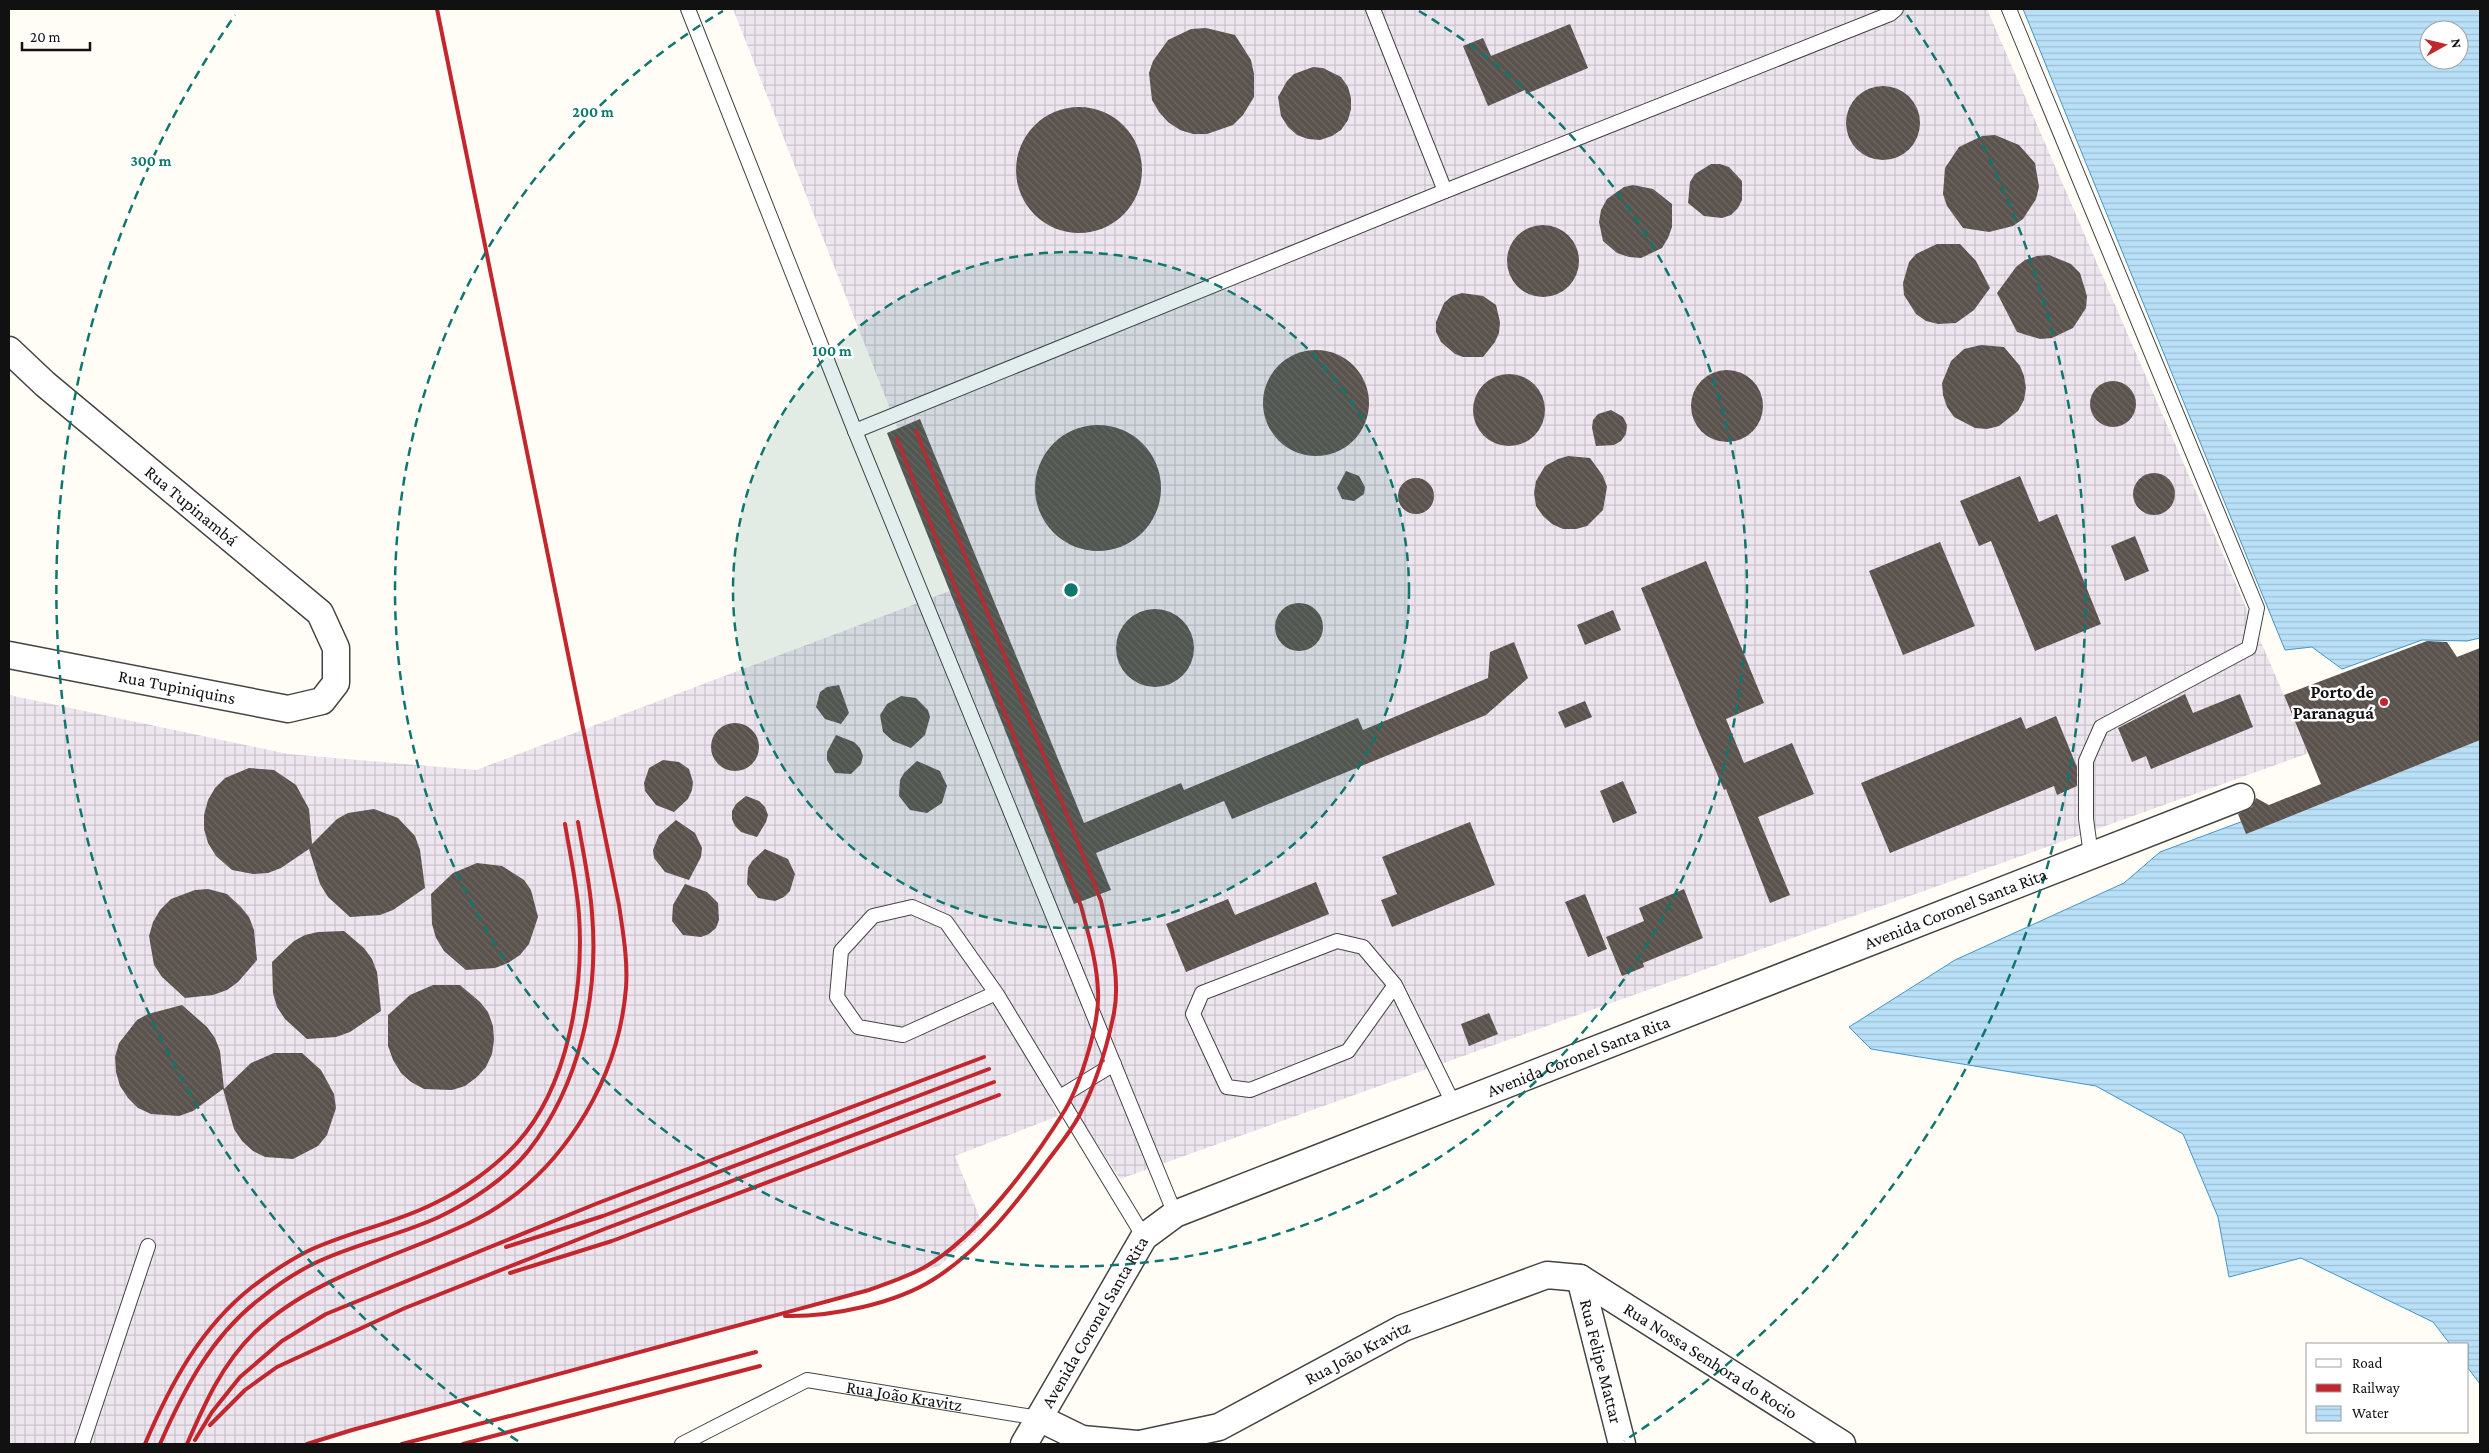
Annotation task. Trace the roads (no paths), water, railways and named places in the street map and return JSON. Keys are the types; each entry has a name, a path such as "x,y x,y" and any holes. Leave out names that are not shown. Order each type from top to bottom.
{"street":[{"name":"Rua Tupinambá","path":"9,350 45,384 320,613 336,648 336,683"},
{"name":"Rua Tupiniquins","path":"9,655 288,709 322,701 336,683"},
{"name":"Avenida Coronel Santa Rita","path":"1024,1444 1144,1237 1176,1214 2241,796"},
{"name":"Rua João Kravitz","path":"1039,1418 1082,1439 1138,1444 1222,1435 1403,1328 1547,1275 1580,1278"},
{"name":"Rua Felipe Mattar","path":"1580,1278 1622,1444"},
{"name":"Rua Nossa Senhora do Rocio","path":"1580,1278 1842,1444"}],"lane":[{"path":"688,9 855,431 1176,1214"},
{"path":"1373,9 1445,191"},
{"path":"855,431 1445,191 1880,18 1896,9"},
{"path":"2009,9 2257,608 2249,648 2100,727 2086,761 2086,819 2090,855"},
{"path":"996,993 903,1035 858,1027 837,997 841,951 873,916 912,907 946,922 996,993 1144,1237"},
{"path":"1394,985 1348,1051 1250,1090 1227,1087 1193,1014 1202,993 1337,941 1363,947 1394,985 1454,1105"},
{"path":"1060,1097 1114,1064"},
{"path":"82,1444 148,1246"},
{"name":"Rua João Kravitz","path":"682,1444 806,1380 1039,1418"}],"water":[{"path":"2023,9 2480,9 2480,638 2467,641 2422,640 2342,669 2312,647 2285,650"},
{"path":"2480,733 2480,1384 2469,1369 2469,1343 2449,1343 2433,1322 2301,1258 2229,1277 2218,1217 2183,1134 2096,1086 1871,1049 1849,1027 1955,960 2124,883 2160,852"}],"railway":[{"path":"187,1444 215,1385 233,1357 255,1332 278,1313 303,1296 357,1269 469,1223 501,1205 530,1182 556,1156 578,1126 596,1093 611,1059 621,1024 626,988 626,967 619,905 437,9"},
{"path":"785,1316 822,1314 882,1302 918,1288 934,1279 966,1255 1009,1211 1068,1134 1085,1104 1095,1079 1114,1013 1116,999 1115,970 1101,901 916,431"},
{"path":"307,1444 352,1430 869,1290 911,1274 945,1253 965,1237 984,1217 1021,1174 1065,1110 1083,1069 1096,1019 1098,991 1089,937 1081,906 897,439"},
{"path":"160,1444 190,1383 214,1346 244,1313 273,1288 300,1271 328,1257 408,1230 463,1204 499,1180 510,1170 529,1150 547,1124 573,1068 589,1007 593,944 591,902 578,822"},
{"path":"145,1444 165,1400 188,1359 217,1321 233,1303 252,1287 293,1259 323,1244 418,1211 456,1192 478,1178 498,1161 517,1143 535,1120 549,1094 560,1066 569,1036 579,974 578,904 565,824"},
{"path":"195,1440 212,1412 240,1377 282,1341 326,1314 598,1203 984,1057"},
{"path":"506,1247 603,1216 989,1069"},
{"path":"210,1425 245,1390 277,1367 405,1308 607,1228 994,1082"},
{"path":"510,1273 612,1241 999,1095"},
{"path":"402,1444 756,1352"},
{"path":"463,1444 760,1366"}],"place":[{"name":"Porto de Paranaguá","path":"2384,702"}]}
